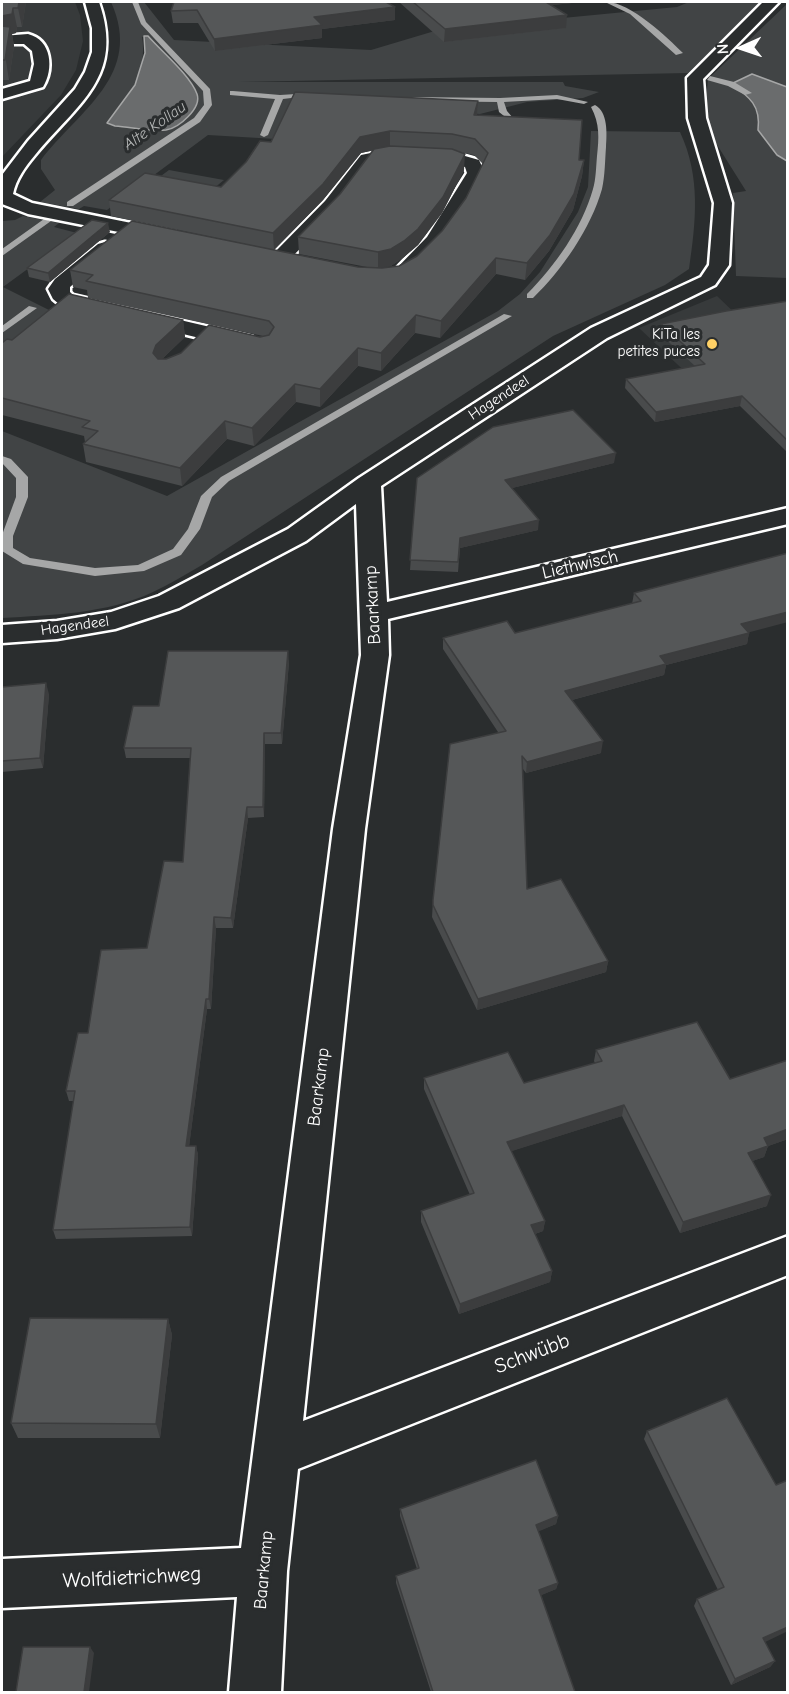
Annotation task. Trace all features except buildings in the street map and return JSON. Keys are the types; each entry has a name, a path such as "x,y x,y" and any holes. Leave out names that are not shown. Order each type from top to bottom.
{"street":[{"path":"93,2 98,14 101,40 96,70 81,96 26,153 9,177 3,196 12,203 28,208 191,241"},
{"name":"Hagendeel","path":"2,634 57,630 115,621 169,602 297,534 368,483 599,333 708,281 719,265 723,203 697,118 695,78 763,8 772,2"},
{"path":"2,40 28,39 40,49 42,64 37,84 2,94"},
{"path":"280,258 332,205 367,159 390,154 452,158 473,164 476,173 460,204 438,235 408,269 398,274 382,277"},
{"path":"130,229 62,282 58,289 60,295 76,304 198,340 262,345"},
{"path":"257,254 302,263"},
{"name":"Baarkamp","path":"255,1692 263,1571 276,1454 349,830 375,655 368,483"},
{"name":"Liethwisch","path":"372,614 788,516"},
{"name":"Schwübb","path":"276,1454 788,1255"},
{"name":"Wolfdietrichweg","path":"2,1584 263,1571"}],"shaded area":[{"path":"2,2 75,2 80,15 83,41 76,70 61,95 2,157"},
{"path":"111,2 144,2 174,40 371,50 438,30 677,7 689,2 762,2 688,73 239,82 563,82 565,86 599,92 583,98 527,102 480,114 292,106 276,139 208,135 107,210 84,206 79,209 40,202 55,190 41,169 41,160 103,90 113,71 119,50 119,28","holes":["147,36 193,88 196,95 194,108 186,120 174,128 155,131 115,126 140,72 142,37"]},
{"path":"787,4 787,87 752,74 749,96 777,154 787,161 787,278 736,276 733,193 746,191 704,124 708,79"},
{"path":"591,131 680,132 687,149 694,182 694,234 689,269 665,285 553,336 202,565 159,589 117,605 98,609 2,618 2,431 167,496 498,311 520,294 540,272 578,212 588,187"},
{"path":"169,170 224,180 202,198 146,187"},
{"path":"23,216 59,223 54,227 77,233 3,287 53,312 2,353 2,221 15,220"},
{"name":"KiTa les petites puces","path":"717,296 784,360 696,382 639,328"}],"water":[{"path":"144,36 148,36 182,72 197,94 198,99 193,111 183,121 166,130 140,129 107,123 135,85 145,53"},
{"path":"752,74 787,87 787,161 777,155 758,130 758,115 753,103 731,84"}],"waterway":[{"name":"Alte Kollau","path":"70,204 197,120 208,105 207,91 143,23 135,2"},
{"path":"608,2 632,13 679,53"},
{"path":"710,78 731,84 748,93"},
{"path":"233,93 280,97"},
{"path":"280,97 312,95"},
{"path":"264,135 280,97"},
{"path":"500,100 557,97 584,102"},
{"path":"411,99 500,100"},
{"path":"500,100 503,112 509,118"},
{"path":"530,296 553,273 589,212 598,187 603,137 602,121 595,107"},
{"name":"Alte Kollau","path":"2,253 47,221"},
{"path":"2,330 32,308"},
{"path":"2,459 7,461 22,477 22,497 7,536 7,550 27,561 95,572 140,568 177,552 194,529 207,496 225,479 507,316"}],"place":[{"name":"KiTa les petites puces","path":"712,344"}]}
